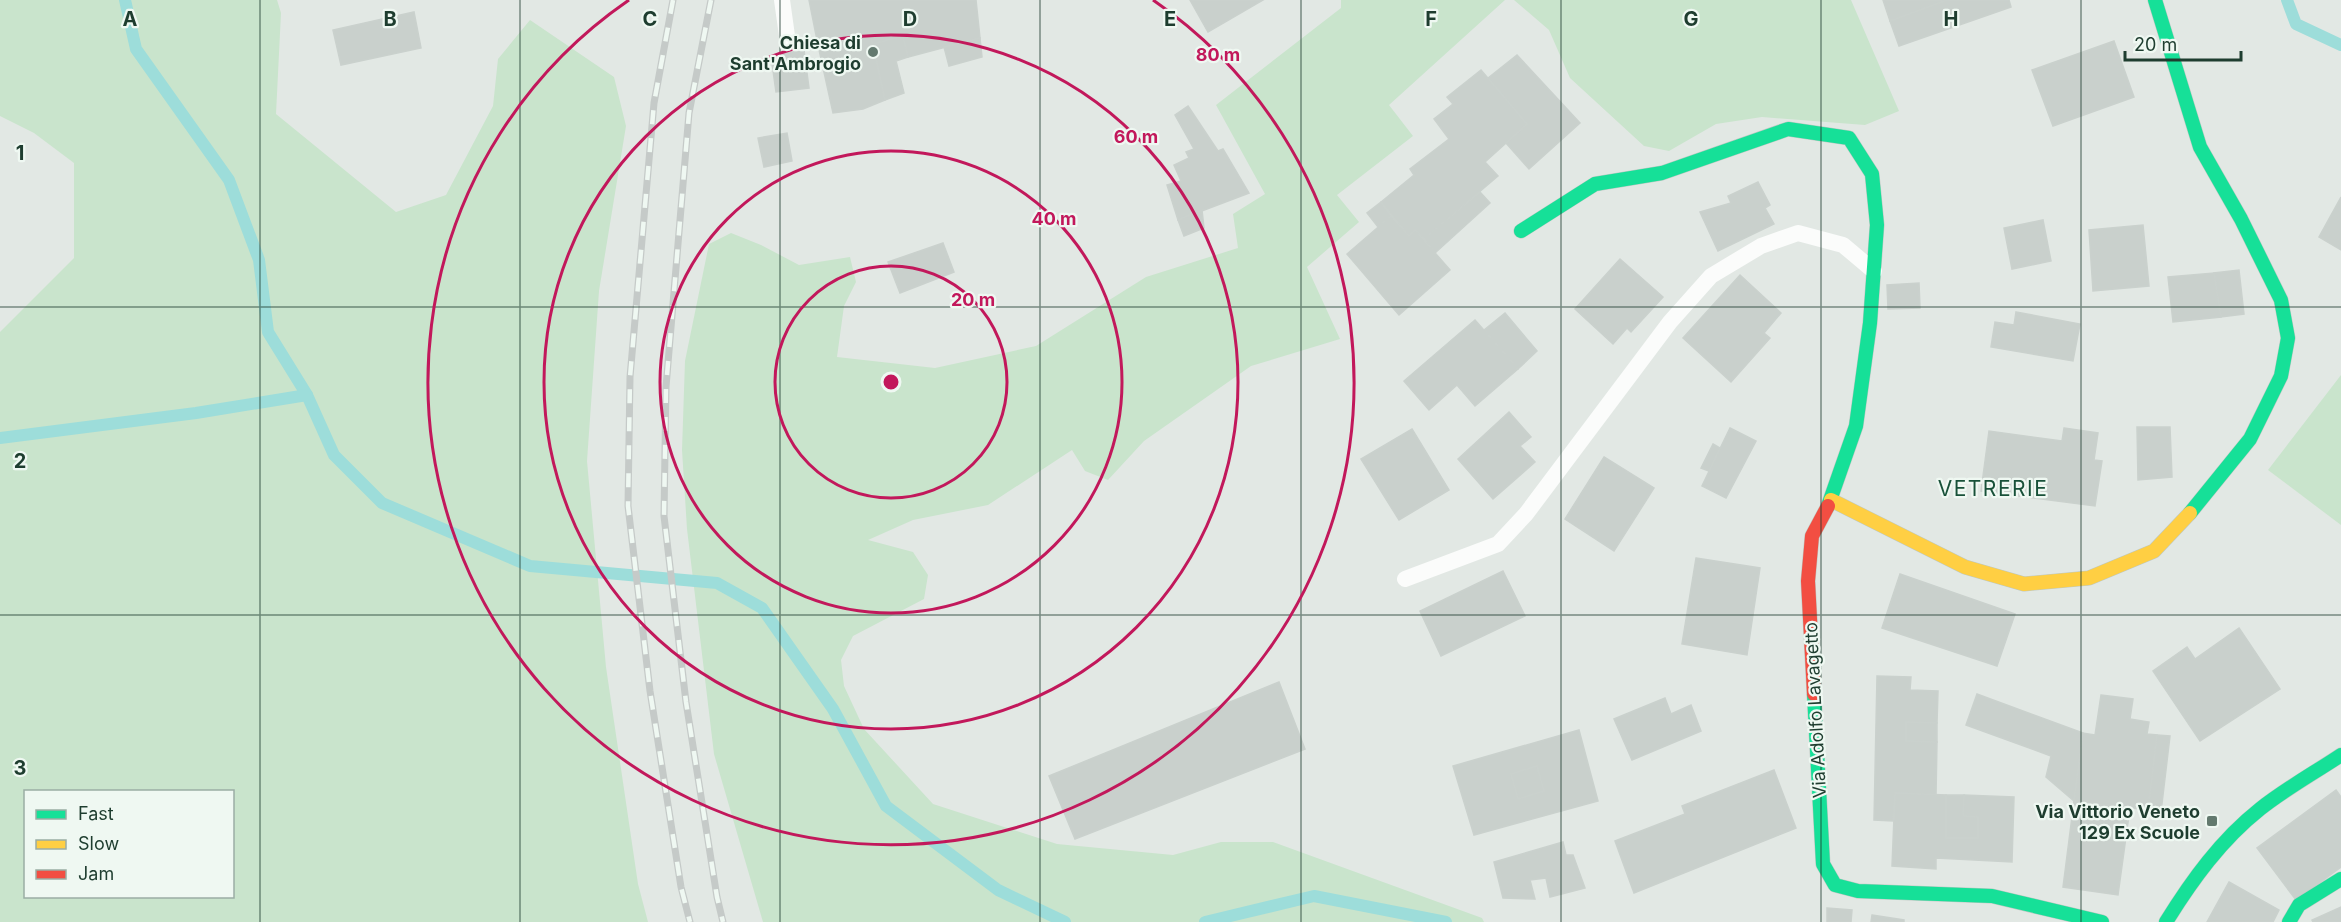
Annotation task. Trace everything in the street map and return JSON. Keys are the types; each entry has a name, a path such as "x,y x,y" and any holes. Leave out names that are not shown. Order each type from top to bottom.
{"street":[{"path":"1831,500 1896,534 1975,570 2024,584 2089,578 2154,550 2204,498 2250,439 2281,376 2288,338 2281,300 2241,219 2200,147 2155,0"},
{"name":"Via Adolfo Lavagetto","path":"1521,231 1595,184 1662,172 1788,129 1850,138 1872,174 1878,225 1870,323 1856,426 1831,500 1812,536 1809,581 1823,864 1835,885 1858,891 1992,896 2102,922"},
{"path":"2166,922 2183,894 2220,847 2260,809 2341,755"},
{"path":"2289,922 2299,905 2341,879"}],"lane":[{"path":"782,0 788,43"},
{"path":"1405,579 1498,544 1526,514 1670,322 1711,276 1761,246 1798,233 1843,245 1874,271"}],"green space":[{"path":"0,0 277,0 281,13 276,114 396,212 446,195 493,106 498,59 530,20 614,77 626,126 599,291 587,461 606,667 638,884 648,922 0,922 0,332 74,258 74,163 34,133 0,116"},
{"path":"1341,0 1505,0 1389,105 1413,136 1337,195 1359,222 1307,267 1340,339 1251,366 1144,441 1108,480 1085,471 1072,450 988,505 913,520 868,540 913,552 928,575 924,599 853,636 841,660 844,686 864,729 933,804 1057,844 1173,855 1221,842 1273,842 1482,918 1484,922 763,922 714,754 687,529 682,450 685,361 709,244 731,233 761,245 799,265 850,257 856,282 844,306 837,357 935,368 1036,346 1146,277 1238,248 1233,214 1265,194 1216,105 1341,8"},
{"path":"1514,0 1851,0 1899,111 1865,125 1762,117 1716,124 1669,151 1644,146 1570,78 1549,30"},
{"path":"2341,375 2341,525 2268,470"}],"building":[{"path":"809,0 976,0 980,38 908,57 903,36 873,44 870,34 818,45"},
{"path":"1190,0 1263,0 1208,32"},
{"path":"1883,0 1947,0 1890,21"},
{"path":"1947,0 2009,0 2011,7 1899,46 1890,21"},
{"path":"414,12 421,48 341,65 333,30"},
{"path":"870,34 885,100 863,109 833,113 818,45"},
{"path":"903,36 908,57 896,61 904,93 885,100 873,44"},
{"path":"980,38 982,57 949,66 944,47"},
{"path":"2114,41 2134,97 2053,126 2032,70"},
{"path":"804,50 809,88 776,92 771,56"},
{"path":"1517,55 1580,123 1529,169 1506,143 1527,124 1488,78"},
{"path":"1481,70 1527,124 1485,162 1498,176 1424,239 1415,230 1409,236 1381,202 1414,175 1410,169 1449,139 1434,119 1453,104 1447,97"},
{"path":"1188,106 1218,151 1223,149 1249,193 1178,220 1167,185 1181,181 1174,165 1189,158 1186,152 1194,149 1175,115"},
{"path":"787,133 792,161 764,167 758,138"},
{"path":"1758,182 1770,205 1765,208 1774,224 1718,251 1700,212 1731,203 1728,196"},
{"path":"1480,192 1490,203 1435,253 1424,239"},
{"path":"2341,197 2341,250 2319,237"},
{"path":"1381,202 1391,216 1378,227 1367,213"},
{"path":"1202,210 1204,228 1184,236 1178,220"},
{"path":"1391,216 1409,236 1415,230 1450,270 1399,315 1347,254"},
{"path":"2043,220 2051,261 2012,269 2004,228"},
{"path":"2143,225 2149,286 2093,291 2089,230"},
{"path":"943,243 954,272 900,293 888,262"},
{"path":"1620,259 1663,297 1631,332 1627,328 1613,344 1575,309"},
{"path":"2239,270 2244,314 2221,317 2214,273"},
{"path":"2214,273 2221,317 2173,322 2168,277"},
{"path":"1740,275 1781,313 1764,333 1770,338 1731,382 1683,338"},
{"path":"1919,283 1920,308 1888,309 1887,285"},
{"path":"2016,312 2080,324 2073,361 1991,347 1995,322 2014,325"},
{"path":"1505,313 1537,351 1518,369 1484,330"},
{"path":"1475,320 1518,369 1475,406 1457,385 1429,410 1404,381"},
{"path":"1509,412 1531,437 1520,446 1535,462 1493,499 1458,459"},
{"path":"2137,427 2170,427 2172,477 2138,480"},
{"path":"1730,428 1756,441 1726,498 1702,486"},
{"path":"2064,428 2098,433 2094,460 2102,461 2095,506 1981,491 1989,431 2062,441"},
{"path":"1412,429 1449,490 1399,520 1361,459"},
{"path":"1713,444 1720,448 1709,471 1701,468"},
{"path":"1604,457 1654,488 1614,551 1565,519"},
{"path":"1696,558 1760,568 1747,655 1682,644"},
{"path":"1503,571 1525,616 1441,656 1420,611"},
{"path":"1900,574 2015,614 1997,666 1882,628"},
{"path":"2239,628 2280,689 2200,741 2153,671 2187,647 2195,659"},
{"path":"1877,676 1911,677 1910,690 1938,691 1937,723 1906,722 1906,741 1937,742 1936,795 1895,793 1893,821 1874,820"},
{"path":"1279,682 1305,749 1075,839 1049,776"},
{"path":"1977,694 2083,733 2074,801 2046,777 2051,756 1966,725"},
{"path":"2101,695 2133,699 2130,719 2149,722 2147,734 2157,735 2148,810 2074,801 2083,733 2095,735"},
{"path":"1665,698 1671,714 1691,705 1701,731 1632,760 1614,719"},
{"path":"1906,722 1937,723 1937,742 1906,741"},
{"path":"1579,730 1598,801 1474,835 1453,766"},
{"path":"2157,735 2170,736 2161,812 2148,810"},
{"path":"1537,766 1544,791 1518,799 1511,774"},
{"path":"1774,770 1796,828 1634,893 1615,841 1685,814 1682,806"},
{"path":"2336,790 2341,797 2341,867 2296,900 2257,848"},
{"path":"1895,793 1946,795 1946,838 1978,838 1978,817 1963,816 1964,795 2014,797 2012,862 1936,858 1936,869 1892,866"},
{"path":"1946,795 1964,795 1963,816 1978,817 1978,838 1946,838"},
{"path":"2074,801 2130,808 2118,895 2063,887"},
{"path":"1563,842 1566,855 1573,855 1585,888 1550,897 1546,878 1530,880 1535,899 1503,898 1494,862"},
{"path":"2229,882 2279,910 2273,922 2207,922"},
{"path":"2341,907 2341,922 2313,922 2312,920"},
{"path":"1827,908 1852,910 1851,922 1827,922"},
{"path":"1872,915 1904,920 1904,922 1871,922"}],"waterway":[{"path":"125,0 136,49 229,180 259,260 268,332 307,395 334,455 382,503 530,566 717,583 762,608 833,709 886,806 998,890 1065,922"},
{"path":"2287,0 2296,24 2341,45"},
{"path":"0,438 196,413 307,395"},
{"path":"1205,922 1314,896 1446,922"}],"railway":[{"path":"673,0 654,103 630,377 628,506 650,691 681,887 690,922"},
{"path":"711,0 689,113 666,387 664,516 686,702 723,922"}],"traffic: fast":[{"path":"2155,0 2200,147 2241,219 2281,300 2288,338 2281,376 2250,439 2190,513"},
{"path":"1521,231 1595,184 1662,173 1788,129 1849,138 1872,174 1877,225 1870,323 1856,426 1828,506"},
{"path":"1814,694 1823,864 1835,885 1858,891 1992,896 2102,922"},
{"path":"2166,922 2208,861 2246,821 2279,795 2341,755"},
{"path":"2289,922 2299,905 2341,879"}],"traffic: slow":[{"path":"1831,500 1965,567 2024,584 2089,578 2154,551 2190,513"}],"traffic: jam":[{"path":"1814,694 1808,581 1812,536 1828,506"}],"place":[{"name":"Chiesa di Sant'Ambrogio","path":"873,52"},
{"name":"Via Vittorio Veneto 129 Ex Scuole","path":"2212,821"}],"district":[{"name":"VETRERIE","path":"1993,488"}]}
